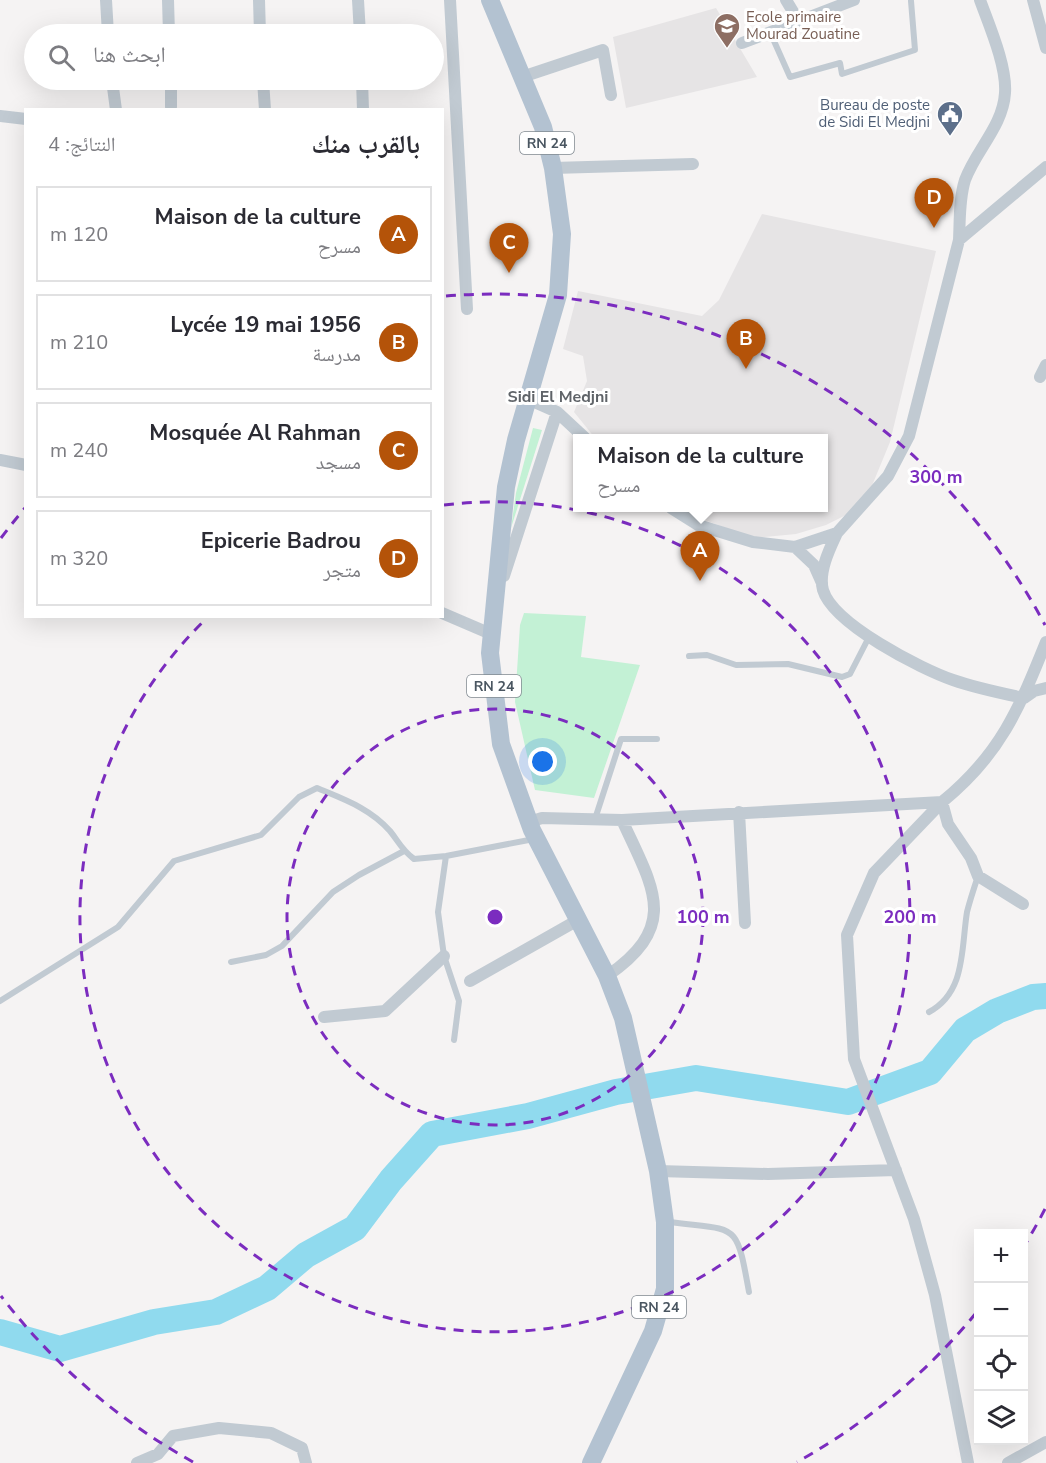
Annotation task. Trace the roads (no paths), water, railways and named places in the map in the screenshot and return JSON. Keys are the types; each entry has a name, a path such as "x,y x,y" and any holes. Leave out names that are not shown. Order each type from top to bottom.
{"main road":[{"name":"RN 24","path":"490,0 543,127 553,168 562,234 558,295 530,400 516,440 506,487 492,613 490,653 501,744 529,822 607,976 633,1057 658,1171 665,1222 665,1289 653,1331 591,1463"}],"street":[{"path":"106,0 107,24"},
{"path":"168,0 169,24"},
{"path":"259,0 260,24"},
{"path":"358,0 359,24"},
{"path":"450,0 467,309"},
{"path":"786,0 798,20"},
{"path":"742,43 851,0"},
{"path":"823,590 826,560 837,532 888,476 909,436 959,240 962,195 966,178 999,118 1006,92 1005,78 980,0"},
{"path":"1033,0 1046,48"},
{"path":"522,77 603,50 611,95"},
{"path":"113,90 116,108"},
{"path":"171,90 171,107"},
{"path":"264,90 265,108"},
{"path":"362,90 363,108"},
{"path":"0,116 24,119"},
{"path":"553,168 693,164"},
{"path":"959,240 1046,167"},
{"path":"1040,377 1046,365"},
{"path":"530,400 557,412 581,434"},
{"path":"492,613 532,481 557,412"},
{"path":"0,460 24,465"},
{"path":"678,512 698,525 753,542 795,547 837,532"},
{"path":"795,547 814,565 823,590 847,622 869,637 951,680 1024,698 1034,691 1046,688"},
{"path":"444,614 491,634"},
{"path":"968,1463 935,1295 914,1220 854,1059 847,935 874,873 942,802 969,780 1009,728 1024,698 1046,642"},
{"path":"1024,698 1046,670"},
{"path":"529,822 542,818 622,820 942,802"},
{"path":"942,802 948,824 971,858 978,876 1023,904"},
{"path":"739,812 745,923"},
{"path":"607,976 628,962 645,940 654,916 653,888 622,820"},
{"path":"470,981 578,920"},
{"path":"324,1017 385,1011 444,956"},
{"path":"658,1171 768,1174 896,1170"},
{"path":"137,1463 158,1454 173,1436 219,1428 271,1433 302,1448 306,1463"},
{"path":"1008,1463 1024,1459 1046,1442"}],"lane":[{"path":"769,31 790,78 840,63 843,74 915,50 910,1"},
{"path":"689,656 707,655 736,665 788,664 842,677 850,674 869,637"},
{"path":"595,820 621,739 657,739"},
{"path":"0,1001 118,927 174,861 261,835 299,797 317,789 366,810 390,831 404,851 414,859 446,856 537,839"},
{"path":"231,962 266,955 282,946 333,892 404,851"},
{"path":"446,856 438,912 444,956 459,1001 454,1040"},
{"path":"929,1012 941,1006 957,985 968,911 978,876"},
{"path":"665,1222 727,1230 736,1236 740,1244 749,1292"}],"waterway":[{"path":"0,1332 60,1349 154,1322 216,1312 267,1288 306,1255 355,1228 391,1180 432,1134 528,1116 616,1092 696,1078 848,1102 930,1072 965,1030 997,1011 1033,997 1046,996"}],"place":[{"name":"Ecole primaire Mourad Zouatine","path":"727,49"},
{"name":"Bureau de poste de Sidi El Medjni","path":"950,137"},
{"name":"Epicerie Badrou","path":"934,228"},
{"name":"Mosquée Al Rahman","path":"509,273"},
{"name":"Lycée 19 mai 1956","path":"746,369"},
{"name":"Maison de la culture","path":"700,581"}],"district":[{"name":"Sidi El Medjni","path":"558,396"}]}
